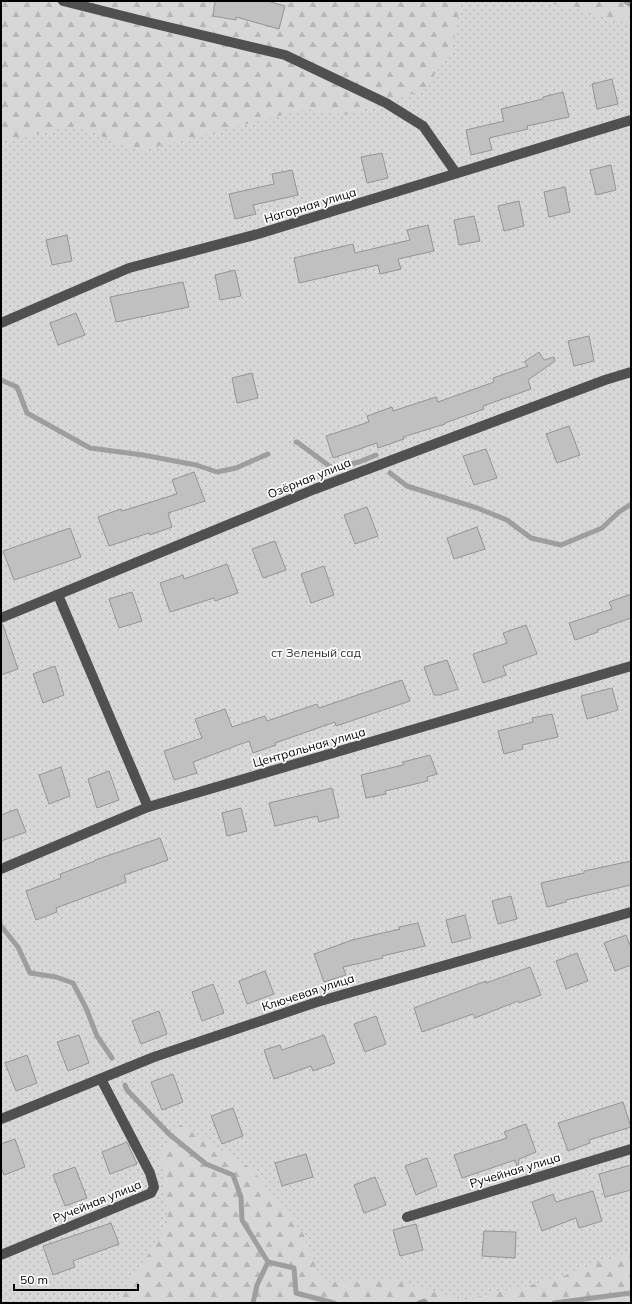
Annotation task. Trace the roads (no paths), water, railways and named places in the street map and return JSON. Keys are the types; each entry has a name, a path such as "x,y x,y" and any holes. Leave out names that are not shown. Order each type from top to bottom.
{"street":[{"path":"63,1 285,55 386,103 423,126 456,173"},
{"name":"Нагорная улица","path":"1,323 129,268 258,234 631,120"},
{"name":"Озёрная улица","path":"1,618 315,489 605,380 631,372"},
{"path":"58,595 148,807"},
{"name":"Центральная улица","path":"1,869 148,807 631,666"},
{"name":"Ключевая улица","path":"1,1119 154,1058 317,1002 631,912"},
{"name":"Ручейная улица","path":"1,1255 151,1193 154,1187 150,1173 101,1079"},
{"name":"Ручейная улица","path":"407,1217 631,1149"}],"waterway":[{"path":"625,1 631,5"},
{"path":"1,380 17,387 27,413 90,448 143,455 196,465 217,472 236,468 268,454"},
{"path":"296,442 332,468 359,462 376,455"},
{"path":"390,473 407,486 477,508 507,520 531,538 561,545 602,528 619,512 631,504"},
{"path":"1,926 18,947 30,973 56,977 73,983 86,1008 97,1036 112,1058"},
{"path":"125,1085 127,1090 169,1134 206,1164 233,1175 241,1197 242,1220 268,1262"},
{"path":"253,1303 257,1285 268,1262 294,1268 296,1293 334,1303"},
{"path":"554,1303 631,1293"},
{"path":"419,1303 424,1301 426,1303"}],"park label":[{"name":"ст Зеленый сад","path":"316,652"}]}
